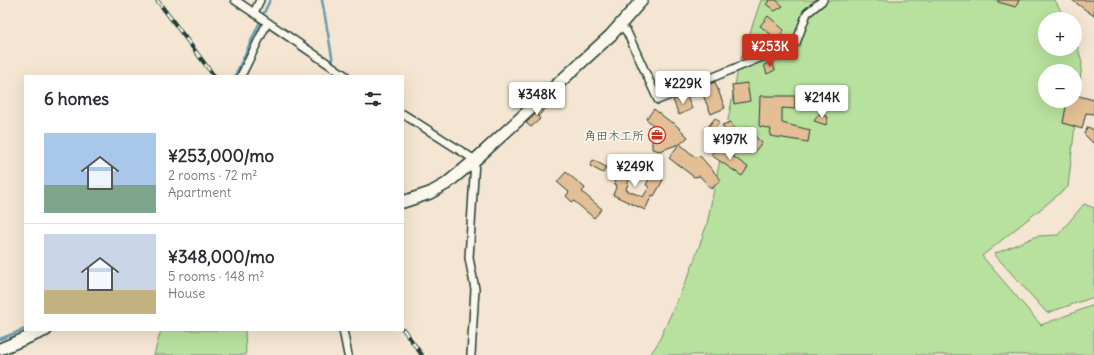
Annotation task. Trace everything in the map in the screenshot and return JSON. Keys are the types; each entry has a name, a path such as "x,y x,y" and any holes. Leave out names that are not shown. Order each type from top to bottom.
{"street":[{"path":"235,0 345,75"},
{"path":"241,75 261,18 260,0"},
{"path":"404,202 435,190 475,160 620,25 642,0"},
{"path":"620,25 627,32 658,100 796,43 807,13 823,0"},
{"path":"404,115 475,160"},
{"path":"471,355 475,289 469,258 475,160"},
{"path":"0,349 44,331"},
{"path":"343,331 348,355"}],"green space":[{"path":"761,0 1055,0 1061,12 1038,12 1038,56 1080,56 1082,64 1038,64 1038,108 1077,108 1068,187 982,256 1041,325 1094,305 1094,355 650,355 658,343 690,272 707,224 739,65"},
{"path":"1084,204 1094,208 1094,297 1047,313 994,254 1037,236 1058,235"},
{"path":"161,331 245,331 246,355 154,355"}],"building":[{"path":"770,0 776,0 783,6 775,11 766,4"},
{"path":"998,0 1019,0 1016,7 998,2"},
{"path":"1072,0 1094,0 1094,16"},
{"path":"768,16 784,30 777,39 760,26"},
{"path":"772,61 775,70 767,74 764,65"},
{"path":"715,82 725,108 711,114 700,88"},
{"path":"747,83 750,101 734,104 732,85"},
{"path":"687,95 692,109 679,115 673,100"},
{"path":"760,96 795,96 795,109 782,108 782,123 810,130 808,142 770,136 771,129 759,126"},
{"path":"1082,97 1094,100 1094,114 1086,113 1082,129 1063,123 1066,108 1082,108"},
{"path":"549,101 551,103 538,116 540,119 531,127 526,123"},
{"path":"654,109 672,123 673,122 688,137 680,144 695,157 700,156 721,180 711,189 700,176 694,177 669,158 679,144 660,151 652,149 652,141 665,135 646,119"},
{"path":"819,114 828,117 826,125 814,121"},
{"path":"715,118 720,122 709,136 704,132"},
{"path":"731,122 738,138 729,136 722,125"},
{"path":"745,127 762,143 753,153 740,141 739,133"},
{"path":"1088,127 1094,130 1094,144 1084,134"},
{"path":"718,146 748,167 742,176 711,155"},
{"path":"593,160 606,167 603,173 590,166"},
{"path":"619,165 632,169 626,190 643,197 649,187 646,185 652,173 663,180 654,196 652,195 645,210 613,195 617,185 614,184"},
{"path":"566,172 585,188 582,192 602,209 594,218 574,201 572,202 566,196 569,192 557,182"}],"waterway":[{"path":"235,75 270,0"},
{"path":"322,0 333,62"},
{"path":"0,339 24,329"}],"railway":[{"path":"157,0 213,75"},
{"path":"404,330 422,355"}],"place":[{"name":"角田木工所","path":"657,135"}]}
